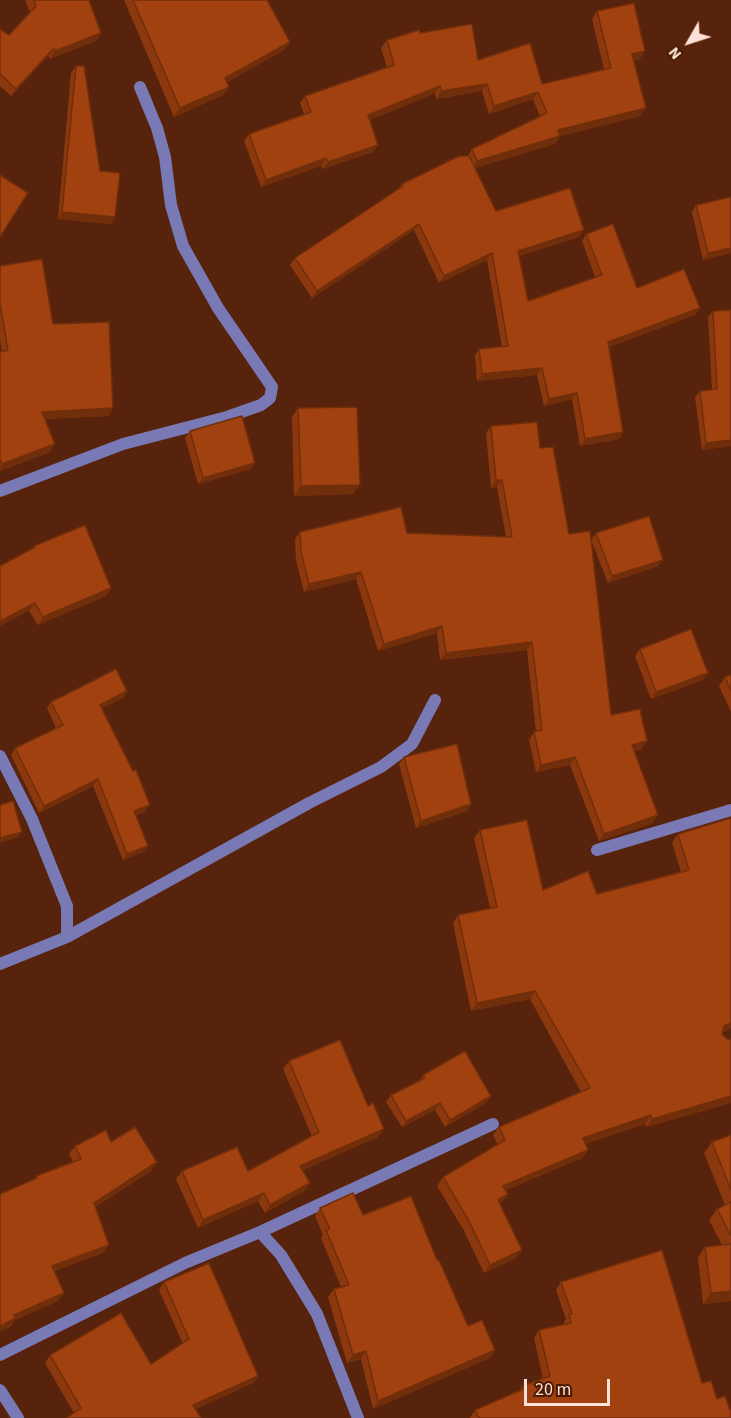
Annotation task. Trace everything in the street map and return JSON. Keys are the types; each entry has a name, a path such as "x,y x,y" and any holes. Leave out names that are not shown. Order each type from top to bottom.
{"street":[{"path":"0,490 46,475 123,444 227,417 261,405 270,399 272,387 265,374 218,308 183,246 171,205 165,158 157,128 140,87"},
{"path":"0,964 67,937 309,803 381,767 412,744 435,700"},
{"path":"0,756 32,819 67,906 67,937"},
{"path":"597,850 731,810"},
{"path":"0,1355 185,1263 260,1232 493,1124"},
{"path":"260,1232 281,1255 317,1314 358,1418"},
{"path":"0,1390 18,1418"}],"building":[{"path":"34,0 89,0 101,33 55,51 54,48 16,89 0,74 0,29 9,35 36,6"},
{"path":"133,0 267,0 290,42 225,78 229,87 180,108"},
{"path":"634,3 645,51 632,54 646,108 558,130 560,136 477,161 472,149 547,113 538,92 494,106 487,84 441,91 440,86 368,115 378,145 328,162 326,158 266,180 249,134 311,112 305,96 394,65 387,40 419,30 420,33 472,24 478,60 530,43 542,84 611,68 597,11"},
{"path":"76,66 84,66 100,171 120,173 115,217 62,212"},
{"path":"459,156 469,156 496,211 570,188 584,230 518,251 528,301 602,275 586,234 613,224 637,288 684,269 700,308 608,342 623,432 585,439 577,393 549,399 542,368 482,374 479,349 508,346 492,253 444,276 419,224 317,291 295,258 403,186 402,184"},
{"path":"0,175 28,193 0,237"},
{"path":"731,197 731,248 708,253 696,205"},
{"path":"42,259 53,324 109,322 113,408 42,412 55,444 2,464 0,462 0,352 8,350 0,303 0,266"},
{"path":"731,310 731,440 706,443 700,391 717,389 713,311"},
{"path":"357,407 360,485 301,486 298,408"},
{"path":"242,416 255,463 203,478 190,431"},
{"path":"537,422 540,448 553,447 569,534 590,531 611,715 640,709 647,741 632,745 658,815 604,834 575,757 541,765 534,732 542,730 532,642 446,653 442,626 384,644 361,572 309,584 301,552 300,532 401,507 407,533 512,537 502,480 496,480 491,426"},
{"path":"649,516 663,560 612,576 596,533"},
{"path":"85,525 111,588 43,617 35,603 0,621 0,566 34,546"},
{"path":"691,629 708,673 656,692 640,649"},
{"path":"116,669 127,691 100,705 133,771 136,770 150,805 134,811 148,846 127,854 98,779 44,806 15,748 63,725 51,702"},
{"path":"731,675 731,691 725,677"},
{"path":"457,744 471,804 421,821 404,757"},
{"path":"13,801 22,832 0,838 0,805"},
{"path":"731,818 731,1023 724,1026 722,1034 728,1040 731,1039 731,1096 652,1119 651,1115 583,1138 588,1150 503,1186 508,1194 498,1200 522,1250 490,1265 469,1221 443,1177 505,1140 499,1127 590,1088 535,991 477,1003 458,915 497,907 480,830 527,820 543,890 588,871 597,894 689,870 678,834"},
{"path":"340,1040 368,1106 373,1103 384,1129 300,1166 310,1183 270,1205 264,1193 203,1220 182,1171 237,1147 248,1171 319,1132 289,1061"},
{"path":"465,1051 491,1096 450,1120 440,1103 406,1121 391,1095 425,1078 423,1075"},
{"path":"135,1127 157,1162 94,1203 109,1245 52,1266 64,1293 14,1315 16,1318 0,1326 0,1194 37,1178 36,1176 81,1159 75,1146 106,1130 111,1142"},
{"path":"731,1135 731,1190 712,1142"},
{"path":"353,1193 363,1215 411,1196 437,1260 439,1260 468,1326 482,1320 495,1350 378,1401 366,1351 353,1355 334,1289 349,1285 326,1230 330,1229 320,1208"},
{"path":"731,1202 731,1236 717,1209"},
{"path":"731,1244 731,1291 711,1293 705,1247"},
{"path":"662,1250 702,1383 711,1381 717,1399 725,1396 731,1410 731,1418 479,1418 475,1410 523,1389 522,1386 550,1376 539,1330 571,1323 569,1314 572,1314 561,1282"},
{"path":"209,1263 258,1376 193,1405 201,1418 66,1418 81,1408 50,1355 121,1313 151,1364 189,1339 164,1282"}]}
